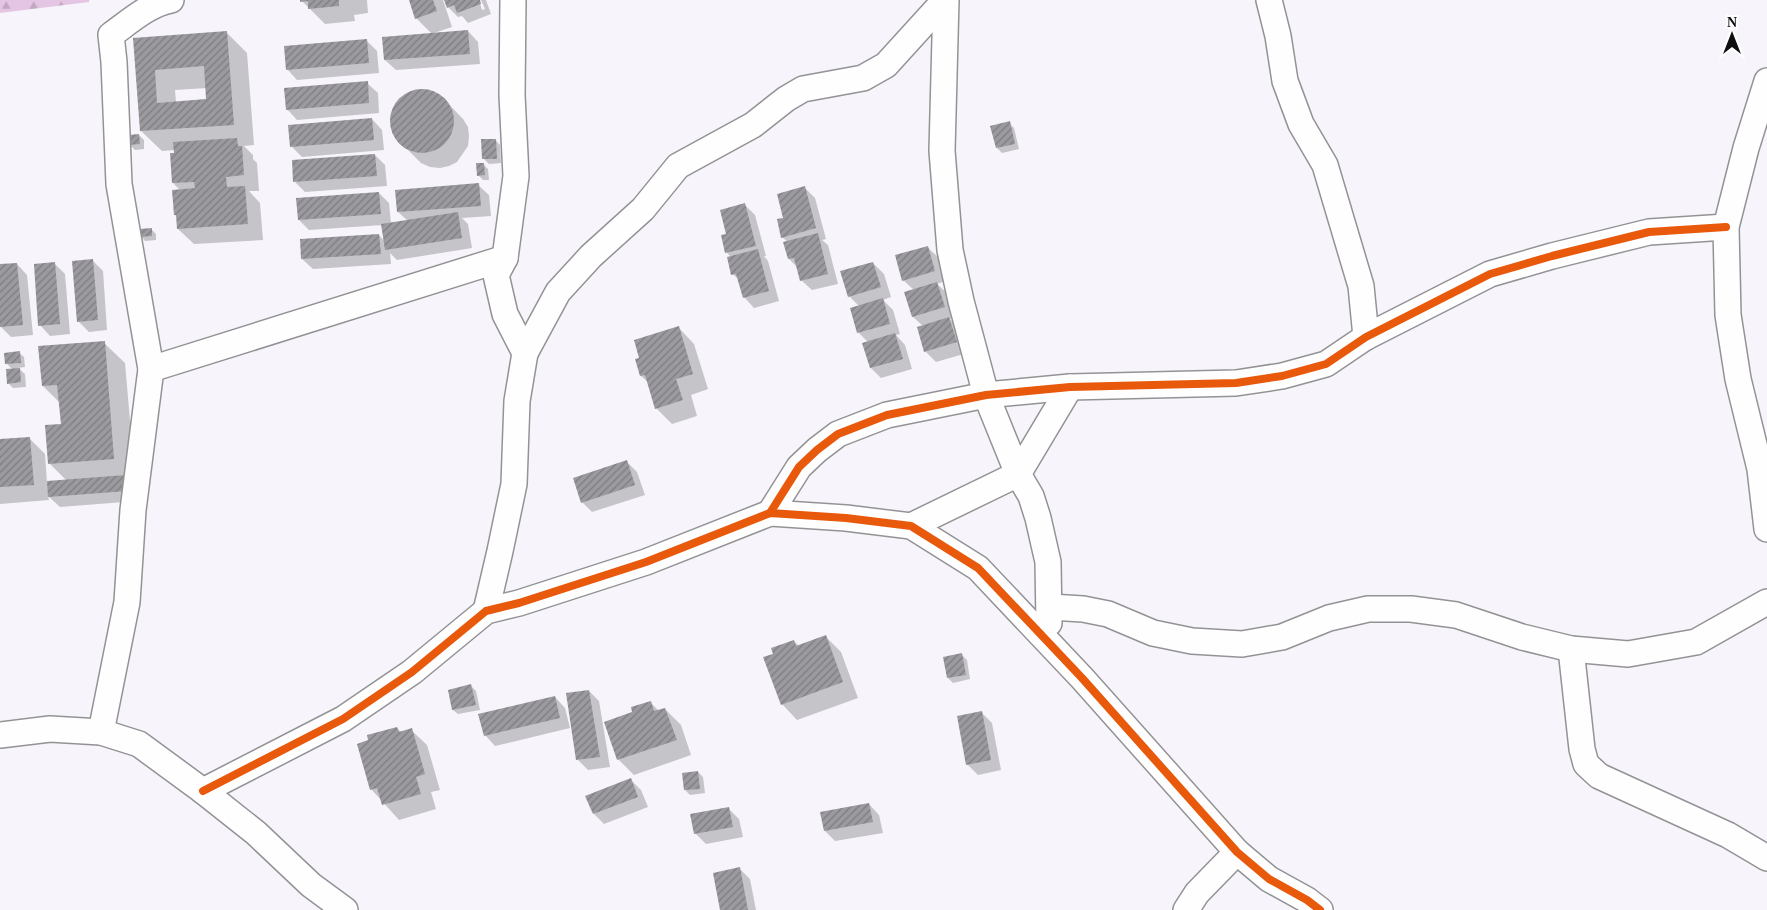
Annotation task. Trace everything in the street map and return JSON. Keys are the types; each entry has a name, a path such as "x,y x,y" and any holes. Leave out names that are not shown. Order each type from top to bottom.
{"street":[{"path":"101,732 127,602 133,510 151,369 119,184 111,35 136,16 163,2 171,0"},
{"path":"513,0 512,95 516,176 505,258 496,275 505,314 525,353"},
{"path":"486,610 514,484 517,400 525,353 558,292 592,256 643,209 678,166 753,125 786,99 803,90 862,78 886,65 946,0"},
{"path":"946,0 942,151 950,250 961,301 986,394 1018,474 1031,496 1038,518 1048,562 1050,607 1048,641"},
{"path":"1269,0 1286,81 1301,124 1324,165 1361,286 1366,337"},
{"path":"1767,81 1746,148 1726,227 1728,315 1738,379 1763,468 1767,529"},
{"path":"770,513 799,467 817,450 838,434 887,415 986,394 1070,387 1236,383 1282,376 1326,364 1366,337 1490,274 1552,256 1649,232 1726,227"},
{"path":"151,369 505,258"},
{"path":"911,526 1018,474 1070,387"},
{"path":"203,791 343,719 412,672 486,610 519,603 646,562 770,513 846,518 911,526 978,568 1048,641 1237,852 1269,879 1307,900 1320,910"},
{"path":"1050,607 1083,609 1108,614 1153,633 1192,641 1242,644 1282,637 1329,618 1368,610 1411,610 1456,616 1522,637 1571,649 1628,654 1696,642 1767,602"},
{"path":"1571,649 1582,749 1586,764 1599,776 1728,835 1767,858"},
{"path":"0,735 50,729 101,732 139,744 256,833 311,885 345,910"},
{"path":"1186,910 1197,893 1237,852"}],"green space":[{"path":"0,0 89,0 89,2 0,13"}],"building":[{"path":"300,0 339,0 339,6 308,9 308,1 300,2"},
{"path":"409,0 433,0 437,11 415,19"},
{"path":"444,0 480,0 481,4 457,13 454,5 447,8"},
{"path":"468,30 470,54 384,60 382,37"},
{"path":"227,31 234,125 140,131 133,38","holes":["204,66 206,99 157,103 155,70"]},
{"path":"367,39 369,63 286,70 284,46"},
{"path":"368,81 369,103 286,110 284,88"},
{"path":"422,89 440,95 448,103 454,121 448,139 440,147 422,153 404,147 396,139 390,121 396,103 404,95"},
{"path":"372,118 374,140 290,147 288,125"},
{"path":"1010,121 1015,144 996,148 990,126"},
{"path":"139,134 140,144 128,145 128,135"},
{"path":"237,138 238,146 242,146 244,175 226,177 227,187 245,186 248,224 177,229 172,190 195,188 194,182 172,183 170,153 174,153 173,142"},
{"path":"481,139 496,139 497,159 482,159"},
{"path":"375,154 377,176 293,182 292,160"},
{"path":"476,163 484,163 485,175 477,176"},
{"path":"479,183 481,206 397,212 395,190"},
{"path":"805,186 816,228 781,238 777,219 783,218 777,194"},
{"path":"379,192 381,214 298,220 296,198"},
{"path":"745,203 756,246 725,253 721,235 726,234 720,210"},
{"path":"458,212 462,238 385,250 381,224"},
{"path":"152,228 152,236 139,237 139,229"},
{"path":"818,233 828,274 800,281 794,258 788,259 783,242"},
{"path":"379,234 381,254 301,259 300,239"},
{"path":"928,246 935,271 902,281 895,255"},
{"path":"758,249 769,291 743,298 736,274 731,275 727,257"},
{"path":"93,259 98,320 77,322 72,261"},
{"path":"55,262 60,324 38,326 34,264"},
{"path":"873,262 881,287 848,297 840,271"},
{"path":"17,263 23,325 0,327 0,264"},
{"path":"937,282 945,307 912,317 904,292"},
{"path":"883,298 890,324 857,333 850,308"},
{"path":"949,317 957,342 924,352 917,327"},
{"path":"679,326 693,374 676,379 683,400 655,409 645,375 640,376 635,359 639,358 634,340"},
{"path":"895,333 903,359 870,368 862,343"},
{"path":"105,341 114,459 48,464 45,425 61,424 57,385 42,386 38,346"},
{"path":"20,351 21,363 5,364 4,353"},
{"path":"20,368 21,382 7,384 6,369"},
{"path":"30,437 34,485 0,487 0,439"},
{"path":"627,460 635,485 581,503 573,478"},
{"path":"126,475 127,491 48,497 47,481"},
{"path":"826,635 843,682 781,705 763,657 773,654 771,648 794,640 796,646"},
{"path":"962,653 966,675 947,678 943,657"},
{"path":"471,684 476,705 452,710 448,690"},
{"path":"589,690 600,757 576,760 566,693"},
{"path":"555,696 560,718 484,736 478,714"},
{"path":"651,701 654,711 665,708 677,740 617,760 604,722 632,712 631,707"},
{"path":"982,711 991,760 966,765 957,716"},
{"path":"397,727 399,732 412,728 425,774 416,777 421,794 382,805 377,788 370,790 357,744 368,740 367,735"},
{"path":"698,771 700,789 684,790 682,773"},
{"path":"631,778 638,797 593,814 585,796"},
{"path":"869,803 873,822 824,831 820,812"},
{"path":"729,807 733,827 694,834 690,814"},
{"path":"740,867 748,910 720,910 713,873"}],"cycle path":[{"path":"770,513 799,467 817,450 838,434 887,415 986,395 1070,387 1236,383 1282,376 1326,364 1366,337 1490,274 1552,256 1649,232 1726,227"},
{"path":"203,791 343,719 412,672 486,611 519,603 646,562 770,513 846,518 911,526 978,568 1082,678 1237,852 1269,879 1307,900 1320,910"}]}
